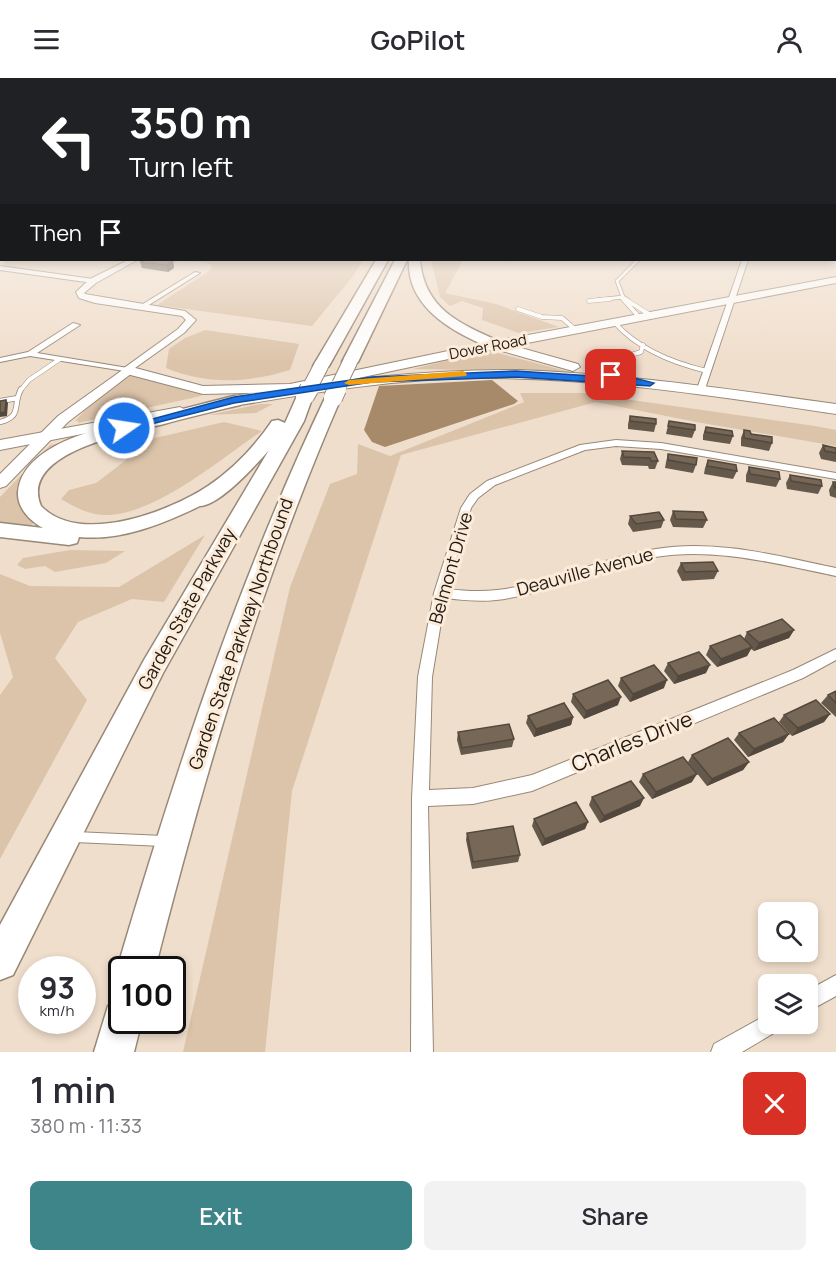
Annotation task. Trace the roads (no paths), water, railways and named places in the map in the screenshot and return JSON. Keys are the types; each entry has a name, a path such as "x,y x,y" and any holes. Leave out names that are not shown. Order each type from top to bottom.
{"highway":[{"name":"Garden State Parkway","path":"0,962 153,667 295,421 299,392 321,366 375,272"},
{"name":"Garden State Parkway Northbound","path":"173,841 252,591 282,512 333,398 395,272"},
{"path":"416,272 418,287 432,308 459,327 496,345 572,367 650,383"},
{"path":"212,492 151,520 96,531 72,529 49,523 32,510 28,493 31,482 40,468 52,457 73,444 104,433 234,400 372,380 430,375 516,374 650,383 836,409"},
{"path":"0,530 81,538 131,534 177,516 229,480 255,455 299,392"},
{"path":"140,956 173,841"},
{"path":"114,1052 119,1034"}],"main road":[{"name":"Dover Road","path":"0,445 234,400 299,392 496,345 836,280"},
{"path":"0,483 81,403 128,370 203,390 299,392"}],"street":[{"path":"32,272 93,281"},
{"path":"0,360 30,354 128,370 181,331 191,320 185,314 82,296 80,292 93,281 109,272"},
{"path":"701,389 741,272"},
{"path":"142,307 196,273"},
{"path":"30,354 76,324"},
{"name":"Belmont Drive","path":"422,1052 420,798 425,677 440,593 466,508 474,496 491,483 583,447 616,443 640,444 836,476"},
{"name":"Deauville Avenue","path":"440,593 472,597 503,594 632,556 686,549 726,550 836,572"},
{"name":"Charles Drive","path":"420,798 473,796 532,783 798,674 836,654"},
{"path":"818,996 836,985"},
{"path":"722,1052 758,1031"}],"lane":[{"path":"626,272 617,282 624,302 640,318"},
{"path":"589,301 623,297 653,316"},
{"path":"518,309 542,316 562,318 576,330"},
{"path":"615,323 629,339 678,364 708,370"},
{"path":"624,357 641,352 643,345"},
{"path":"0,422 10,420 16,414 19,391 30,378 60,359"},
{"path":"0,401 18,398"},
{"path":"65,837 173,841"}]}
